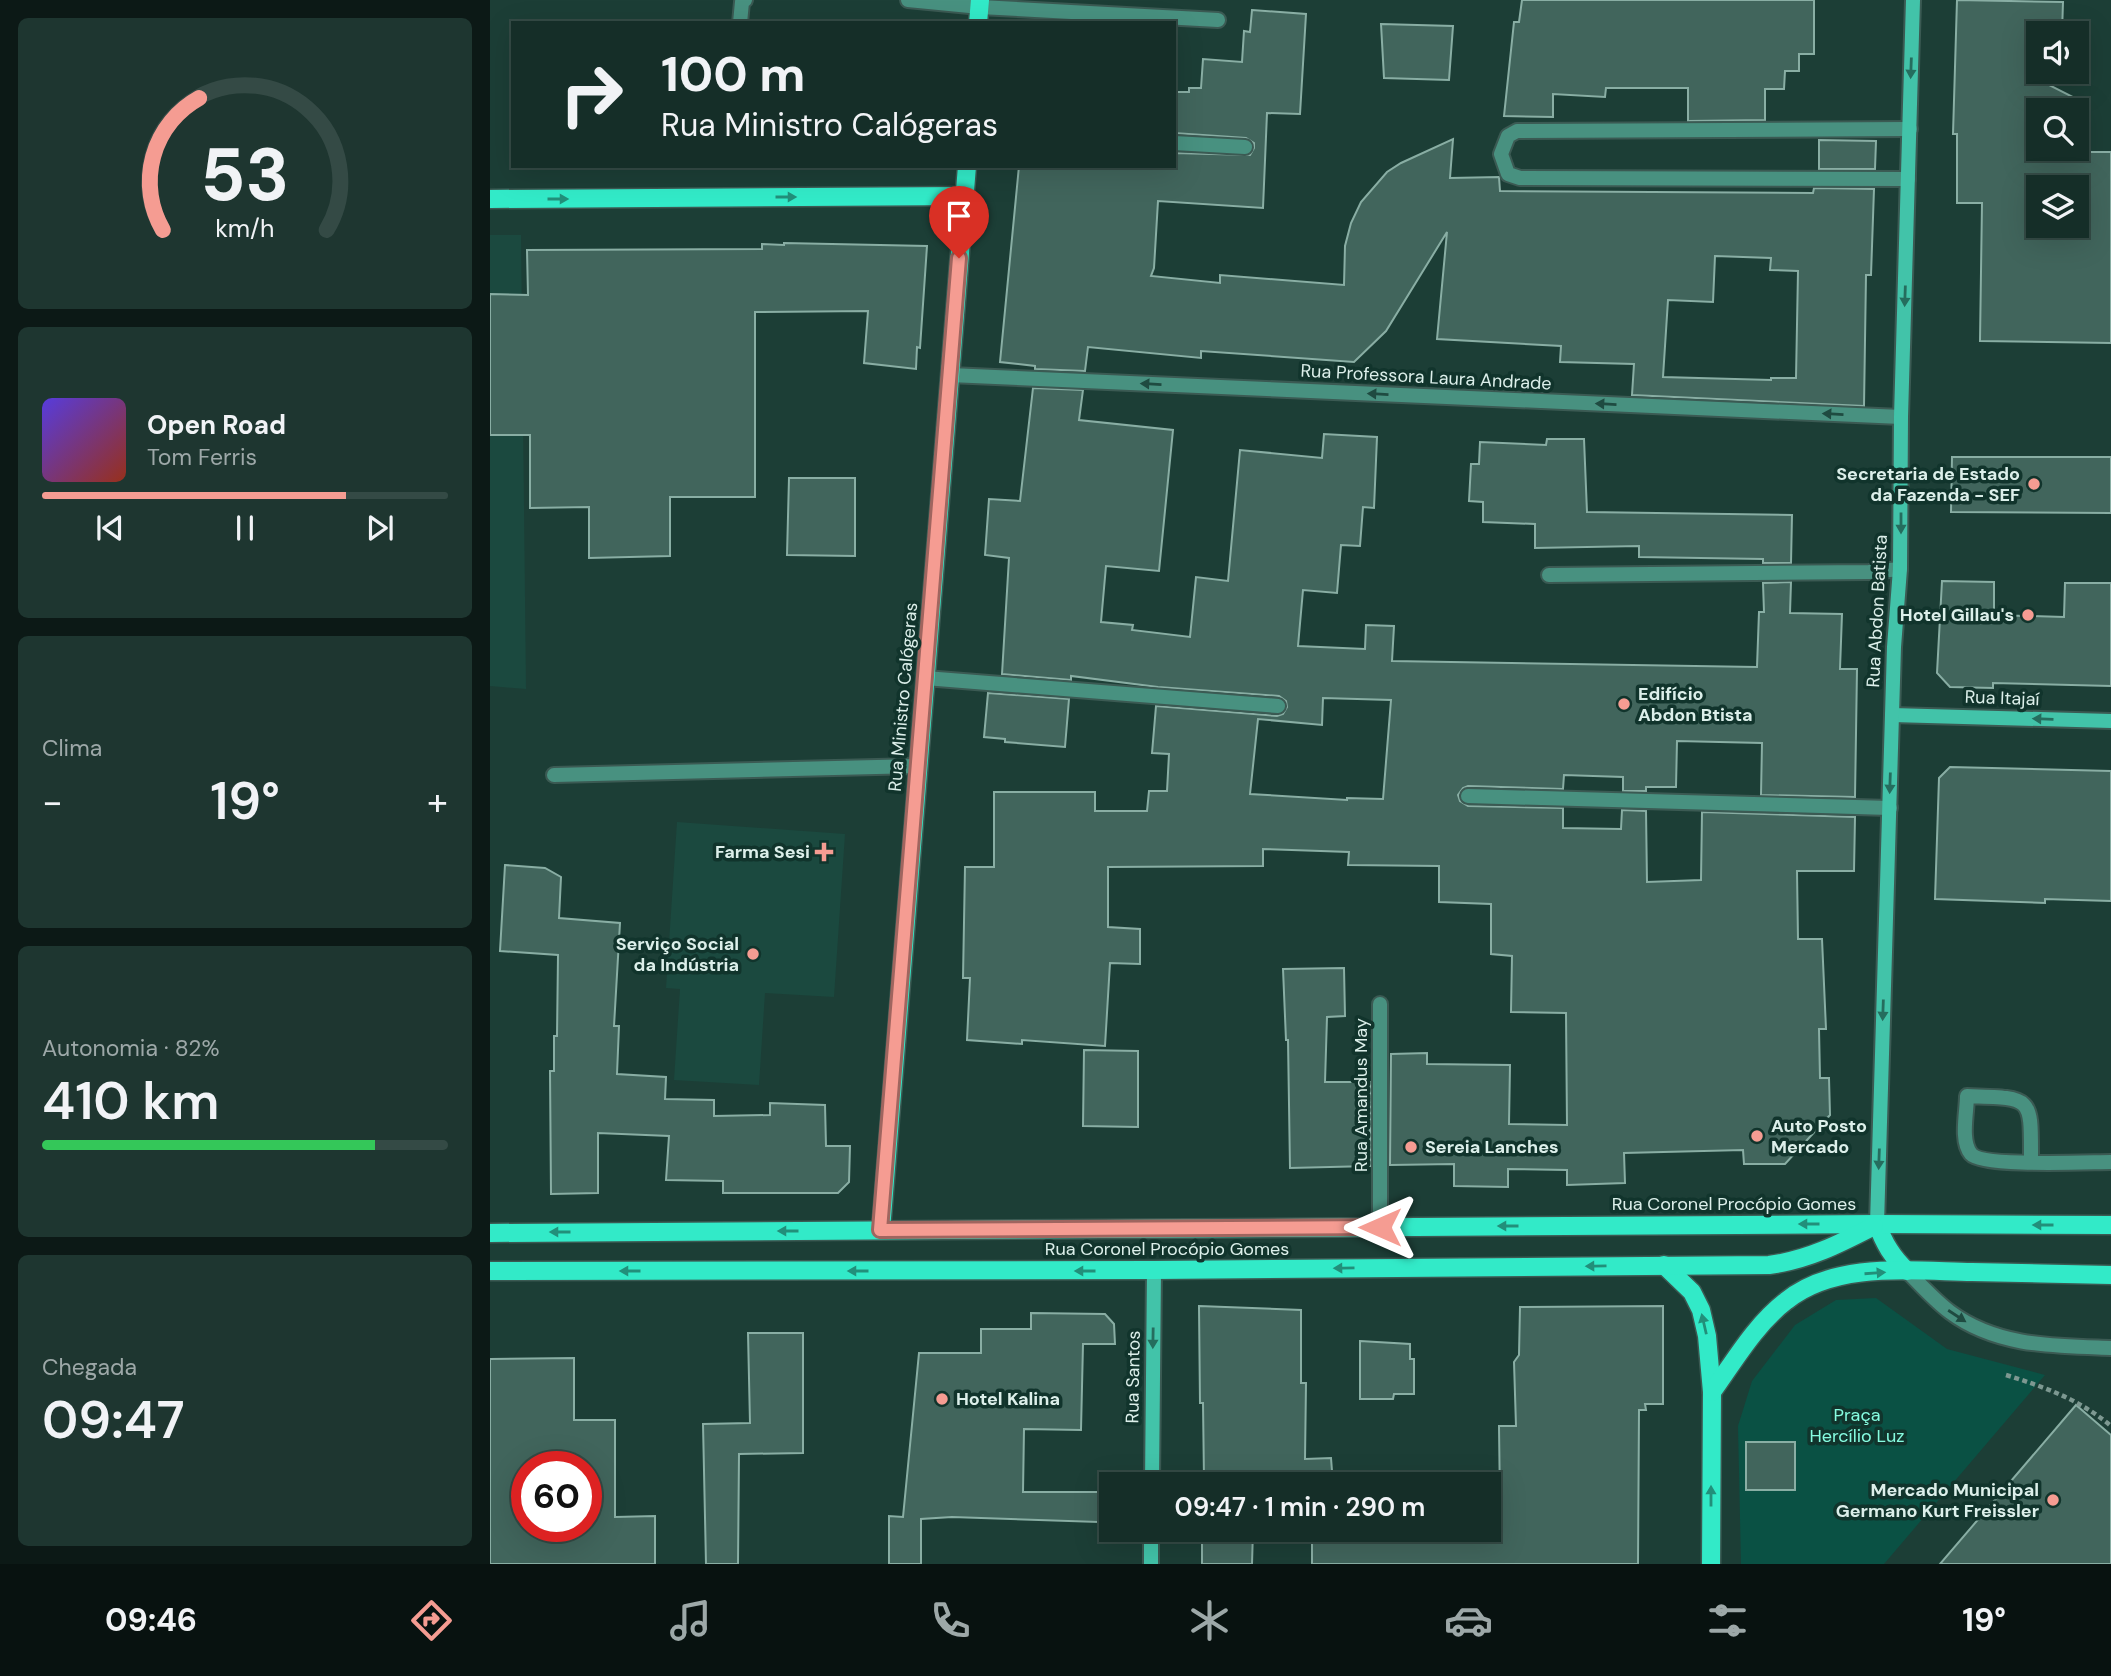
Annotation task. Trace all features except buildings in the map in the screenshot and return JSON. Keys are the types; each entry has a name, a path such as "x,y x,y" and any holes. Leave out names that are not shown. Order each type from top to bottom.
{"main road":[{"name":"Rua Abdon Batista","path":"1877,1224 1894,647 1900,569 1901,417 1913,0"},
{"name":"Rua Ministro Calógeras","path":"880,1230 967,168"},
{"path":"490,200 965,196"},
{"name":"Rua Itajaí","path":"1892,715 2111,721"},
{"path":"1907,1271 1883,1241 1877,1224 2111,1225"},
{"name":"Rua Coronel Procópio Gomes","path":"490,1233 1877,1224"},
{"name":"Rua Coronel Procópio Gomes","path":"490,1271 1154,1270 1769,1265 1795,1262 1822,1252 1877,1224"},
{"path":"1664,1265 1692,1292 1701,1310 1707,1336 1712,1392 1711,1564"},
{"name":"Rua Santos","path":"1152,1472 1154,1270"},
{"path":"1712,1392 1753,1334 1787,1300 1803,1290 1835,1278 1907,1271 2111,1275"},
{"path":"1151,1542 1151,1564"}],"street":[{"path":"740,21 742,2 745,0"},
{"path":"908,0 979,10 1218,20"},
{"path":"1908,179 1520,178 1508,174 1501,154 1508,136 1517,131 1910,129"},
{"path":"1176,142 1245,147"},
{"name":"Rua Professora Laura Andrade","path":"950,375 1901,417"},
{"path":"1549,575 1869,572 1900,569"},
{"path":"926,678 1278,706"},
{"path":"554,775 918,766"},
{"path":"1468,796 1890,808"},
{"name":"Rua Amandus May","path":"1380,1004 1380,1227"},
{"path":"2031,1162 2031,1115 2024,1102 2010,1097 1967,1096 1966,1144 1972,1156 1983,1161 2031,1162 2111,1162"},
{"path":"1907,1271 1949,1311 1999,1337 2038,1346 2111,1348"}],"path":[{"path":"2006,1375 2056,1391 2095,1413 2111,1426"}],"shaded area":[{"path":"490,235 521,235 526,689 490,686"},
{"name":"Serviço Social da Indústria","path":"677,822 845,834 834,997 765,993 759,1085 674,1080 680,989 666,988"}],"green space":[{"name":"Praça Hercílio Luz","path":"1876,1298 1947,1349 2045,1375 1884,1564 1741,1564 1738,1426 1752,1381 1795,1325 1836,1300"}],"place":[{"name":"Secretaria de Estado da Fazenda - SEF","path":"2034,484"},
{"name":"Hotel Gillau's","path":"2028,615"},
{"name":"Edifício Abdon Btista","path":"1624,704"},
{"name":"Farma Sesi","path":"824,852"},
{"name":"Serviço Social da Indústria","path":"753,954"},
{"name":"Auto Posto Mercado","path":"1757,1136"},
{"name":"Sereia Lanches","path":"1411,1147"},
{"name":"Hotel Kalina","path":"942,1399"},
{"name":"Mercado Municipal Germano Kurt Freissler","path":"2053,1500"}],"route":[{"path":"959,258 880,1230 1380,1227"}]}
